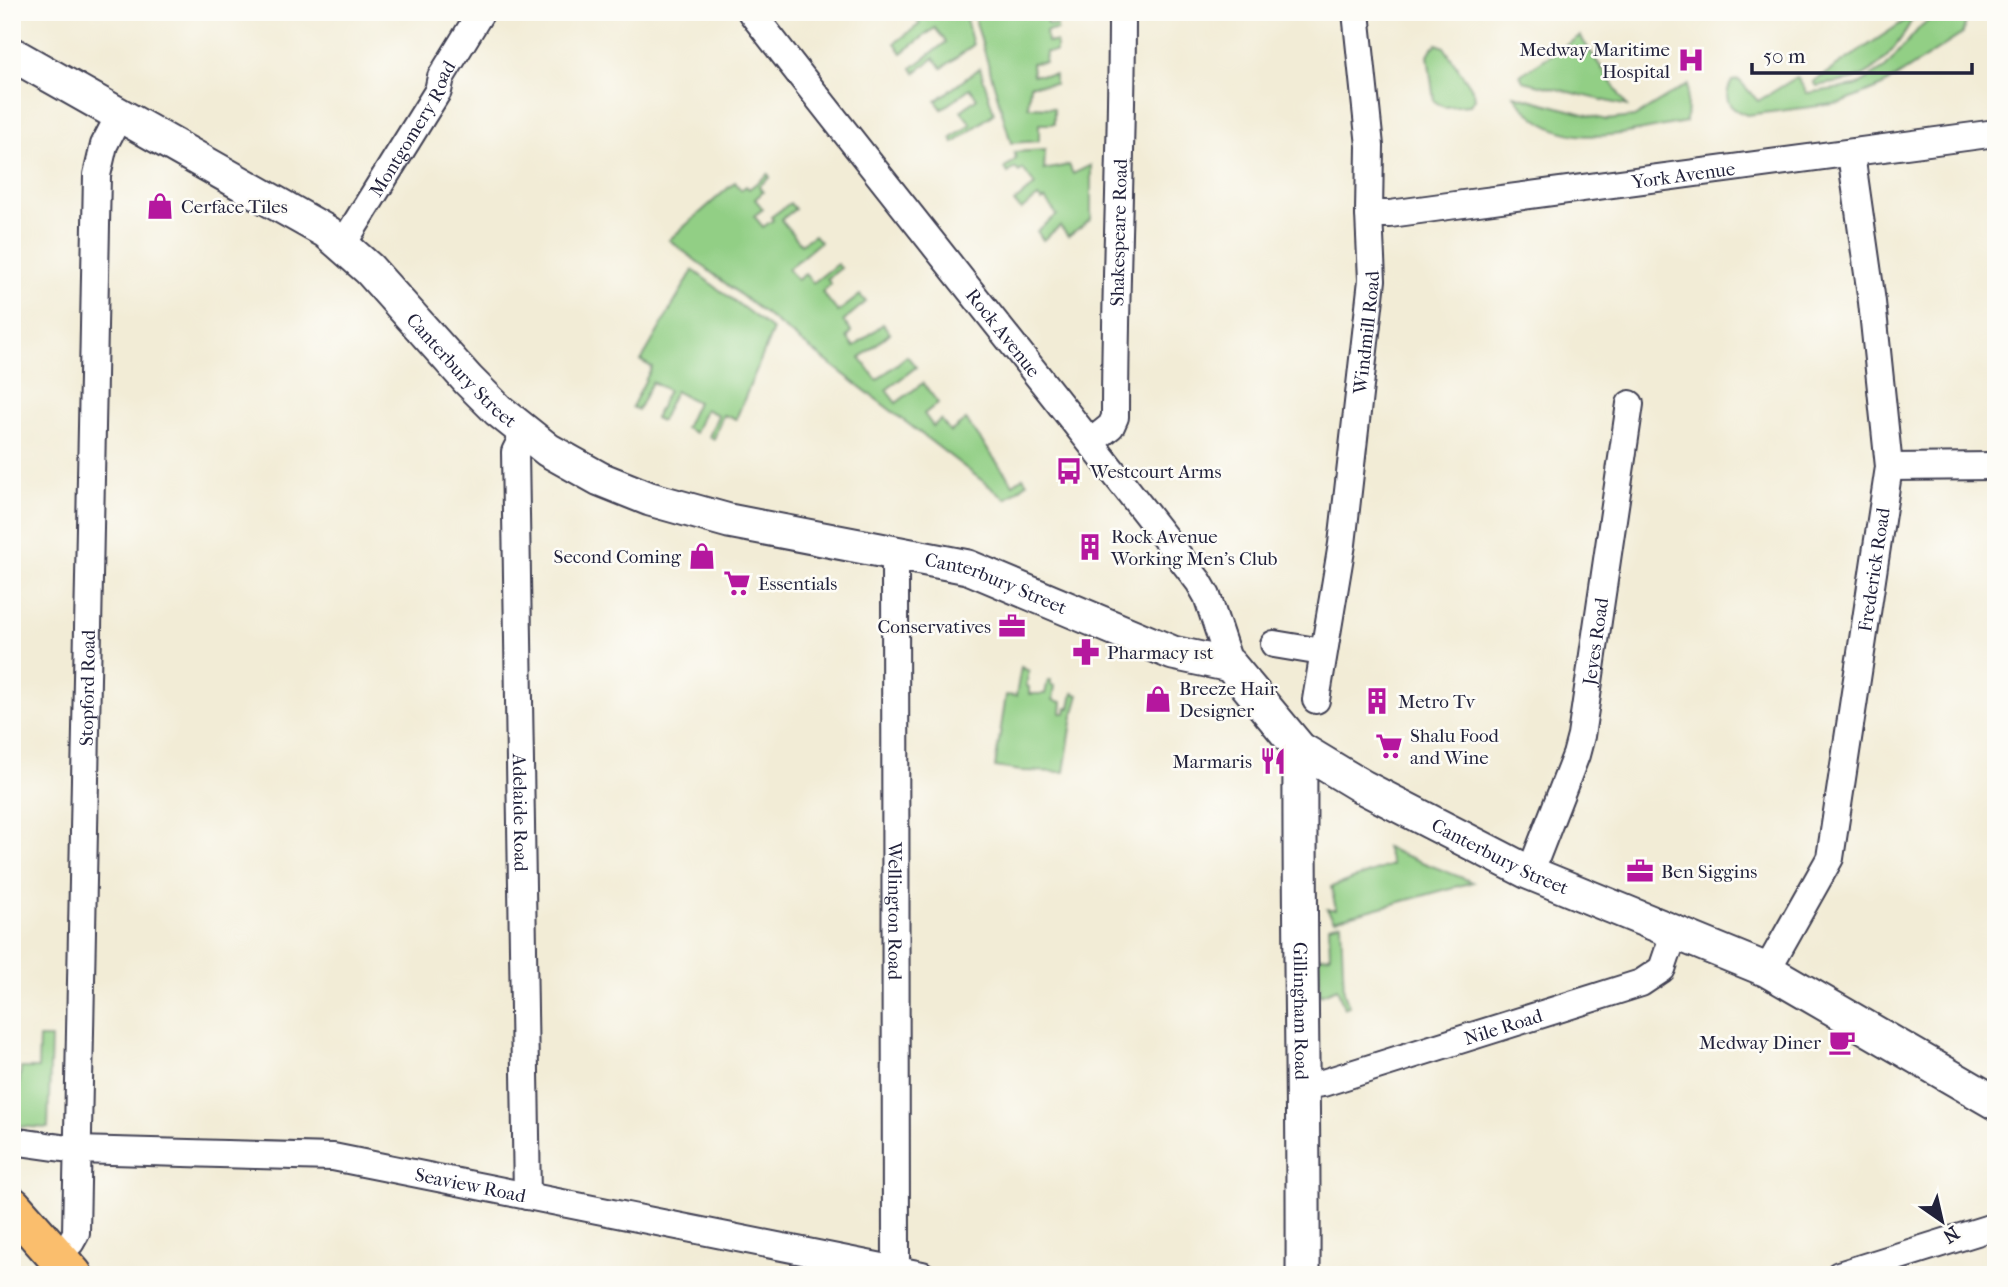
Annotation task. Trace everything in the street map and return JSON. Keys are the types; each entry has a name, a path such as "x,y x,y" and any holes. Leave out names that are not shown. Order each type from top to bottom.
{"main road":[{"path":"12,1206 65,1265"}],"street":[{"name":"Montgomery Road","path":"343,244 438,91 441,77 481,12"},
{"name":"Rock Avenue","path":"751,12 916,225 1091,442 1208,596 1230,665"},
{"name":"Shakespeare Road","path":"1091,442 1112,424 1115,417 1115,295 1122,12"},
{"name":"Windmill Road","path":"1316,700 1342,544 1372,272 1370,146 1356,12"},
{"name":"Canterbury Street","path":"12,54 296,213 343,244 482,395 525,432 586,472 650,499 756,527 968,567 1173,653 1230,665 1300,750 1363,787 1530,873 1767,970 1996,1103"},
{"name":"Stopford Road","path":"65,1265 76,1233 97,175 102,153 119,116"},
{"name":"York Avenue","path":"1369,214 1852,154 1996,133"},
{"name":"Frederick Road","path":"1767,970 1830,858 1889,467 1872,302 1852,154"},
{"name":"Jeyes Road","path":"1530,873 1581,736 1630,404"},
{"name":"Adelaide Road","path":"525,432 515,452 527,1196"},
{"path":"1889,467 1996,466"},
{"name":"Wellington Road","path":"895,552 896,1269"},
{"path":"1274,644 1322,652"},
{"name":"Gillingham Road","path":"1300,750 1303,1275"},
{"name":"Nile Road","path":"1304,1086 1366,1070 1641,983 1661,969 1675,931"},
{"name":"Seaview Road","path":"12,1141 76,1150 333,1157 922,1275"},
{"path":"1839,1275 1996,1226"}],"green space":[{"path":"964,12 973,45 942,68 934,58 915,73 912,68 946,42 935,28 902,53 895,43 920,24 912,13"},
{"path":"973,12 1046,12 1047,24 1057,25 1057,30 1046,31 1047,42 1056,42 1056,52 1046,52 1045,62 1032,63 1033,75 1055,75 1055,84 1030,85 1028,107 1054,108 1054,124 1039,124 1039,141 1011,143"},
{"path":"1915,14 1898,43 1883,61 1865,74 1855,79 1816,86 1813,82"},
{"path":"1959,17 1966,22 1962,34 1882,86 1842,103 1747,115 1735,110 1727,98 1732,81 1739,80 1758,101 1797,77 1807,93 1856,86 1886,67 1929,20"},
{"path":"1580,36 1627,106 1523,81 1520,75"},
{"path":"1437,44 1444,47 1474,92 1475,99 1470,105 1444,107 1434,101 1428,55"},
{"path":"980,68 994,113 954,143 951,139 971,124 961,111 977,98 970,88 942,109 936,101"},
{"path":"1688,84 1686,122 1593,136 1571,134 1550,127 1531,115 1514,95 1606,120 1634,117"},
{"path":"1045,150 1044,170 1069,165 1073,174 1091,165 1091,219 1068,236 1060,226 1043,240 1037,231 1057,215 1045,199 1042,201 1038,197 1021,210 1014,202 1035,185 1023,169 1019,172 1015,168 1008,173 1005,168 1016,159 1014,152"},
{"path":"768,174 770,177 759,186 763,192 755,199 763,209 754,216 763,227 773,220 771,217 790,203 795,209 781,220 801,244 814,235 820,242 788,269 797,280 805,274 813,283 837,264 841,268 827,279 831,284 822,292 838,312 860,295 866,302 843,321 852,332 847,337 854,347 883,324 890,333 860,358 877,380 907,356 916,367 886,390 896,403 923,383 938,403 924,414 933,426 941,420 950,432 966,420 1013,484 1023,477 1027,483 1006,499 669,240 735,182 741,190 746,186 749,189"},
{"path":"693,270 773,330 736,419 723,415 714,439 709,437 718,415 705,409 695,433 685,428 697,402 675,391 661,421 655,418 668,390 652,382 638,410 632,407 652,367 641,361"},
{"path":"1021,667 1029,671 1026,686 1029,687 1029,694 1045,694 1048,680 1051,680 1051,685 1055,686 1053,700 1062,702 1061,713 1066,713 1067,708 1070,708 1073,693 1079,695 1064,772 1021,771 995,767 1006,695 1016,696"},
{"path":"1386,848 1473,882 1334,920 1327,909 1336,909 1331,887 1392,865"},
{"path":"1341,923 1344,992 1349,1006 1344,1008 1337,988 1320,995 1319,957 1330,956 1329,926"},
{"path":"39,1038 51,1038 48,1128 12,1126 12,1103 17,1106 21,1068 38,1068"}],"place":[{"name":"Medway Maritime Hospital","path":"1691,60"},
{"name":"Cerface Tiles","path":"160,206"},
{"name":"Westcourt Arms","path":"1069,471"},
{"name":"Rock Avenue Working Men's Club","path":"1090,547"},
{"name":"Second Coming","path":"702,556"},
{"name":"Essentials","path":"737,583"},
{"name":"Conservatives","path":"1012,626"},
{"name":"Pharmacy 1st","path":"1086,652"},
{"name":"Breeze Hair Designer","path":"1158,699"},
{"name":"Metro Tv","path":"1377,701"},
{"name":"Shalu Food and Wine","path":"1389,746"},
{"name":"Marmaris","path":"1273,761"},
{"name":"Ben Siggins","path":"1640,871"},
{"name":"Medway Diner","path":"1842,1042"}]}
